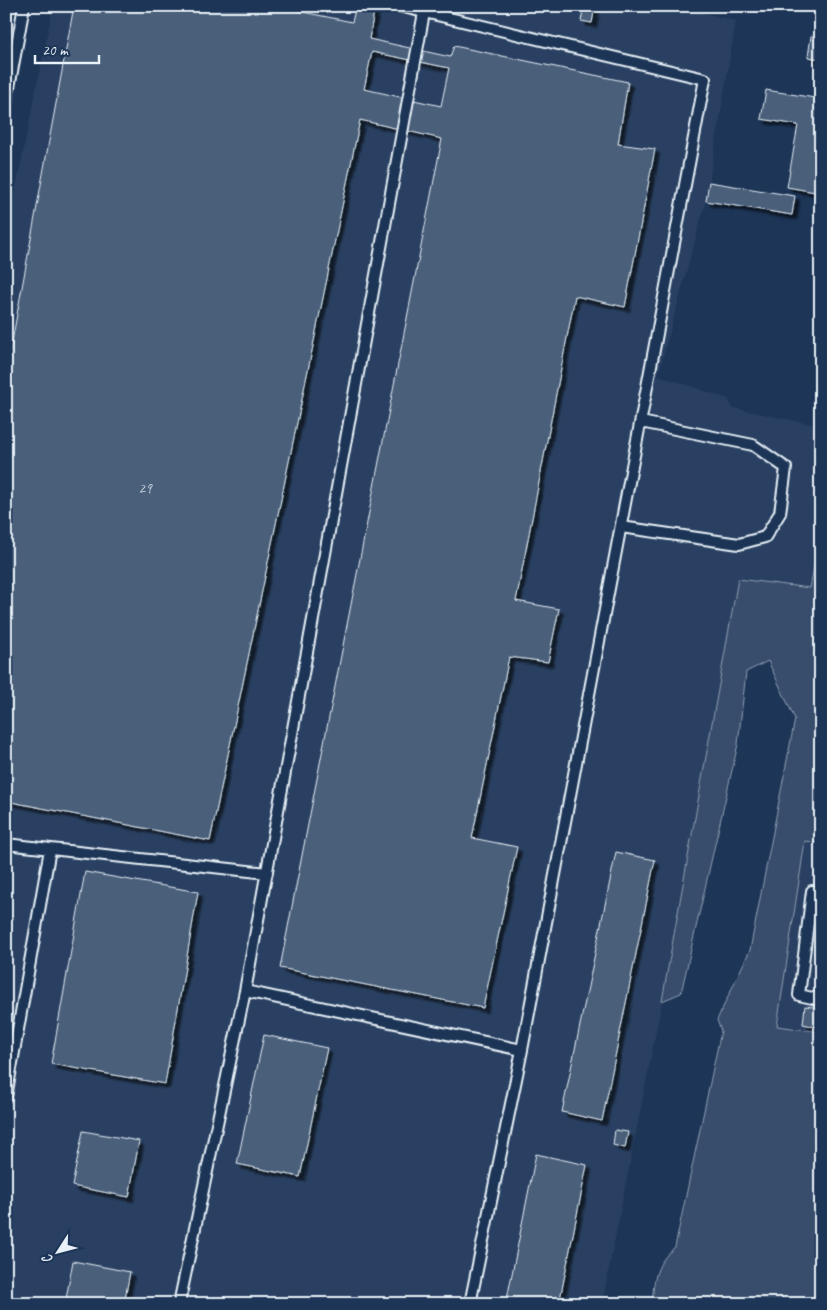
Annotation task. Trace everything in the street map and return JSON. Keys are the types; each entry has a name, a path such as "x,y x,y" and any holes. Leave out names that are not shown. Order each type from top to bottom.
{"lane":[{"path":"6,104 24,6"},
{"path":"399,6 424,9 706,78 522,1050 470,1304"},
{"path":"779,6 784,6"},
{"path":"179,1304 245,991 424,9"},
{"path":"621,527 739,544 765,537 780,513 786,468 753,445 641,422"},
{"path":"6,844 266,873"},
{"path":"6,1097 50,848"},
{"path":"812,891 799,994 821,1000"},
{"path":"245,991 522,1050"}],"shaded area":[{"path":"53,6 675,6 736,21 706,201 658,375 728,399 733,408 821,426 821,507 811,588 738,579 662,1001 602,1304 6,1304 6,236"},
{"path":"821,529 821,843 805,841 777,1026 821,1032 821,1304 652,1304 659,1266 675,1247 721,1031 717,1020 750,950 795,719 768,661 746,672 738,744 681,993 662,1001 738,579 810,588"},
{"path":"805,841 821,843 821,1032 777,1026"}],"building":[{"path":"74,6 273,6 352,22 356,6 375,6 369,39 450,57 454,46 628,82 618,144 655,149 625,307 575,296 516,601 559,609 548,662 509,657 472,838 517,847 483,1008 280,968 442,139 360,120 210,841 6,801 6,374","holes":["372,52 449,68 441,106 364,89"]},
{"path":"584,6 595,6 592,23 581,21"},
{"path":"811,36 821,38 821,59 808,57"},
{"path":"766,90 821,99 821,162 815,192 787,187 798,125 761,119"},
{"path":"709,182 795,196 792,215 706,201"},
{"path":"616,852 655,860 602,1121 562,1112"},
{"path":"85,872 198,892 165,1084 51,1064"},
{"path":"805,1006 821,1008 821,1028 803,1024"},
{"path":"264,1035 327,1048 300,1177 237,1164"},
{"path":"615,1130 628,1132 625,1148 613,1145"},
{"path":"83,1131 139,1141 129,1197 72,1186"},
{"path":"536,1154 587,1165 559,1304 506,1304"},
{"path":"73,1261 130,1272 124,1304 65,1304"}]}
